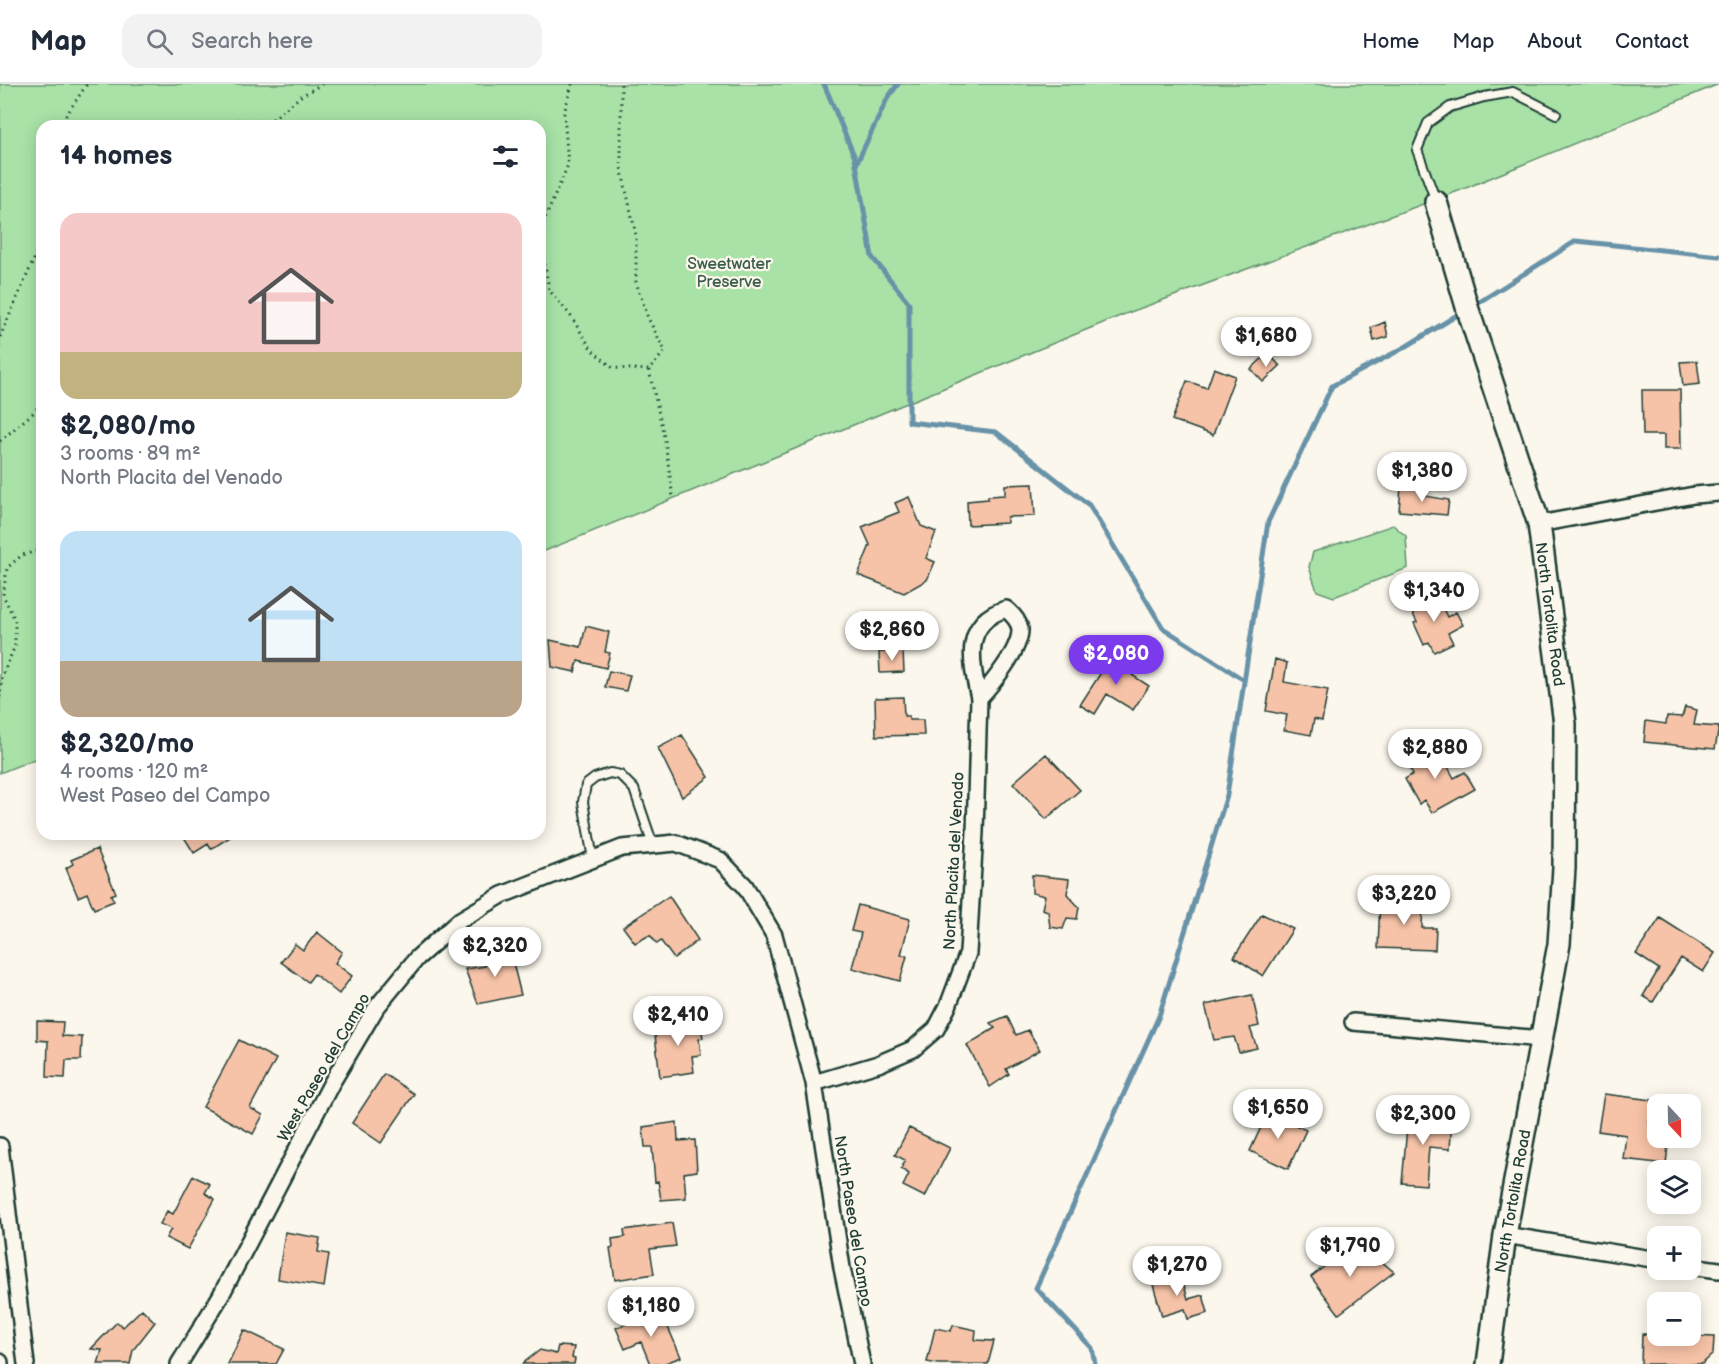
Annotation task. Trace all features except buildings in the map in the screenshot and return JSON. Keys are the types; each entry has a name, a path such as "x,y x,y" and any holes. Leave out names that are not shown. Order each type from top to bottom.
{"street":[{"name":"North Tortolita Road","path":"1436,202 1468,310 1539,524 1565,724 1564,868 1559,944 1505,1234 1488,1364"},
{"path":"1539,524 1694,495 1719,493"},
{"name":"North Placita del Venado","path":"814,1083 878,1064 913,1049 936,1029 948,1006 968,953 979,698 974,676 974,636 982,622 992,613 1006,609 1020,628 1015,647 995,681 979,698"},
{"name":"West Paseo del Campo","path":"179,1364 220,1297 331,1084 376,1008 417,958 460,920 502,894 622,848 676,843 720,860 746,886 774,935 814,1083"},
{"path":"1353,1022 1542,1039"},
{"name":"North Paseo del Campo","path":"814,1083 842,1268 862,1364"},
{"path":"0,1146 26,1364"},
{"path":"1505,1234 1647,1258"},
{"path":"1701,1268 1719,1270"}],"lane":[{"path":"1436,202 1417,150 1428,123 1450,107 1484,97 1513,92 1556,114"},
{"path":"593,859 583,802 586,785 595,778 610,773 620,775 634,789 653,845"}],"path":[{"path":"63,120 87,84"},
{"path":"271,120 301,96 322,84"},
{"path":"546,216 568,165 564,113 572,84"},
{"path":"621,84 621,167 636,236 636,282 648,318 664,351 649,370"},
{"path":"0,337 36,255"},
{"path":"546,271 549,290 570,315 592,350 613,368 649,370"},
{"path":"649,370 665,441 673,498"},
{"path":"0,441 36,410"},
{"path":"0,697 2,676 15,646 15,620 3,595 6,568 22,555 36,552"}],"green space":[{"name":"Sweetwater Preserve","path":"0,84 1719,84 1461,190 1125,314 546,551 546,120 36,120 36,758 0,773"},
{"path":"1393,525 1406,536 1408,568 1334,597 1317,591 1309,567 1313,552"}],"waterway":[{"path":"824,84 855,158 872,257 909,303 909,422 996,432 1089,505 1163,628 1244,680"},
{"path":"856,165 887,99 898,84"},
{"path":"1473,306 1576,241 1719,256"},
{"path":"1095,1364 1092,1348 1036,1288 1159,1016 1227,795 1268,522 1332,386 1407,346 1462,312"}]}
